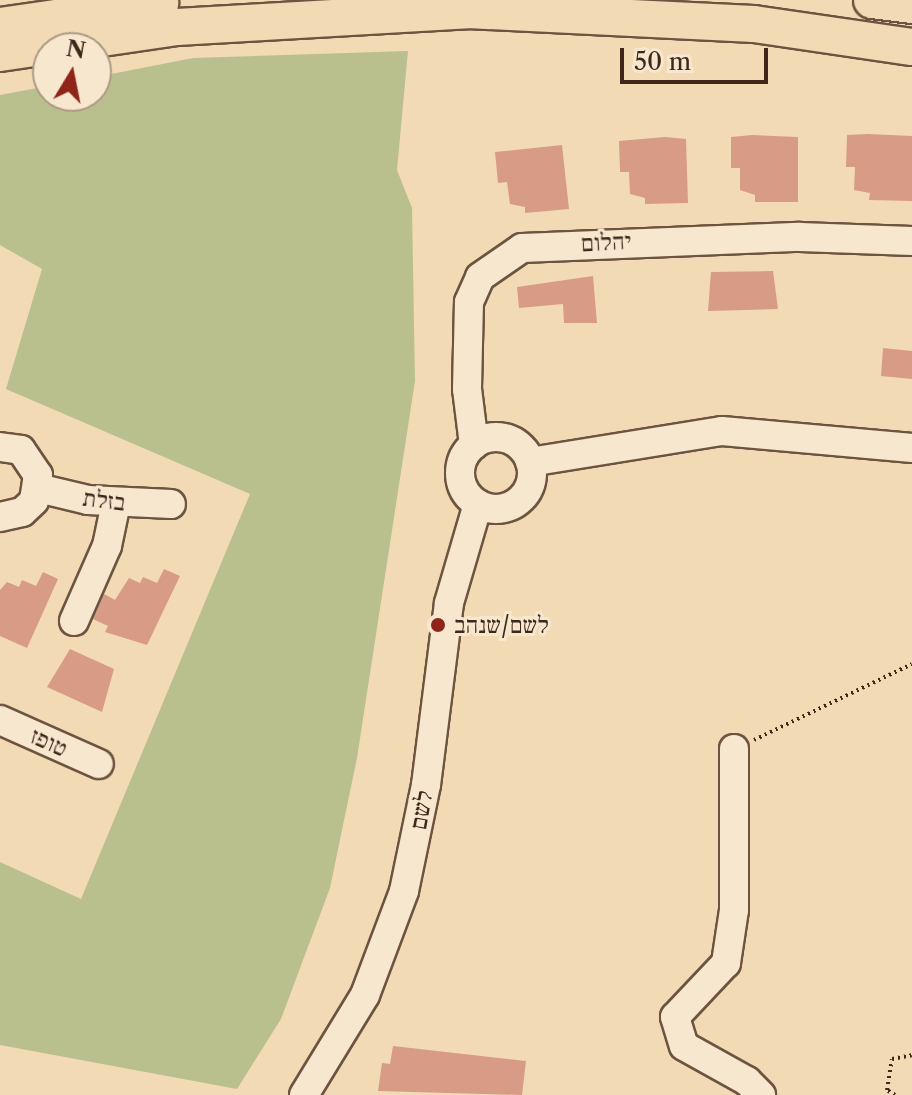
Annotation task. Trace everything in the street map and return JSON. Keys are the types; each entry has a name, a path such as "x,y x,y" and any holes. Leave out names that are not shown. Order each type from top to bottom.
{"main road":[{"path":"0,26 193,0"},
{"path":"872,0 912,5"},
{"path":"0,53 177,27 468,10 754,24 912,47"}],"street":[{"name":"יהלום","path":"474,445 467,389 469,302 480,277 522,248 784,237 912,241"},
{"path":"530,462 722,431 912,448"},
{"path":"499,437 515,443 530,462 529,486 517,502 502,508 478,504 460,480 465,454 474,445 499,437"},
{"path":"0,447 30,457 38,488 25,510 0,517"},
{"name":"בזלת","path":"38,488 116,503 171,504"},
{"path":"74,621 107,546 116,503"},
{"name":"לשם","path":"304,1095 365,995 404,891 426,785 449,603 478,504"},
{"name":"טופז","path":"0,720 99,764"},
{"path":"734,749 734,910 726,963 675,1017 684,1046 747,1081 761,1095"}],"path":[{"path":"734,749 912,664"},
{"path":"895,1095 887,1090 892,1059 912,1055"}],"green space":[{"path":"408,51 397,170 412,208 415,381 357,758 330,888 281,1019 237,1089 0,1045 0,862 81,899 250,494 6,389 42,269 0,245 0,95 32,89 32,112 112,112 112,74 193,58"}],"building":[{"path":"847,135 912,136 912,201 869,200 870,193 854,190 855,167 846,167"},
{"path":"665,137 686,139 688,203 645,204 645,198 630,194 629,172 620,172 619,141"},
{"path":"731,137 798,137 798,202 755,202 755,195 740,190 740,168 731,168"},
{"path":"562,145 569,209 525,213 525,207 510,204 507,182 498,183 495,152"},
{"path":"773,271 778,309 708,311 711,272"},
{"path":"593,276 597,323 564,323 563,304 519,308 517,287"},
{"path":"883,348 912,351 912,379 881,376"},
{"path":"164,569 180,576 147,645 105,632 108,626 93,619 104,594 115,600 129,578 140,583 143,577 157,583"},
{"path":"43,572 58,579 27,648 0,636 0,590 7,582 19,587 22,580 36,586"},
{"path":"70,649 114,669 102,712 47,687"},
{"path":"393,1046 526,1061 522,1095 378,1091 382,1063 390,1064"}],"place":[{"name":"לשם/שנהב","path":"438,625"}]}
